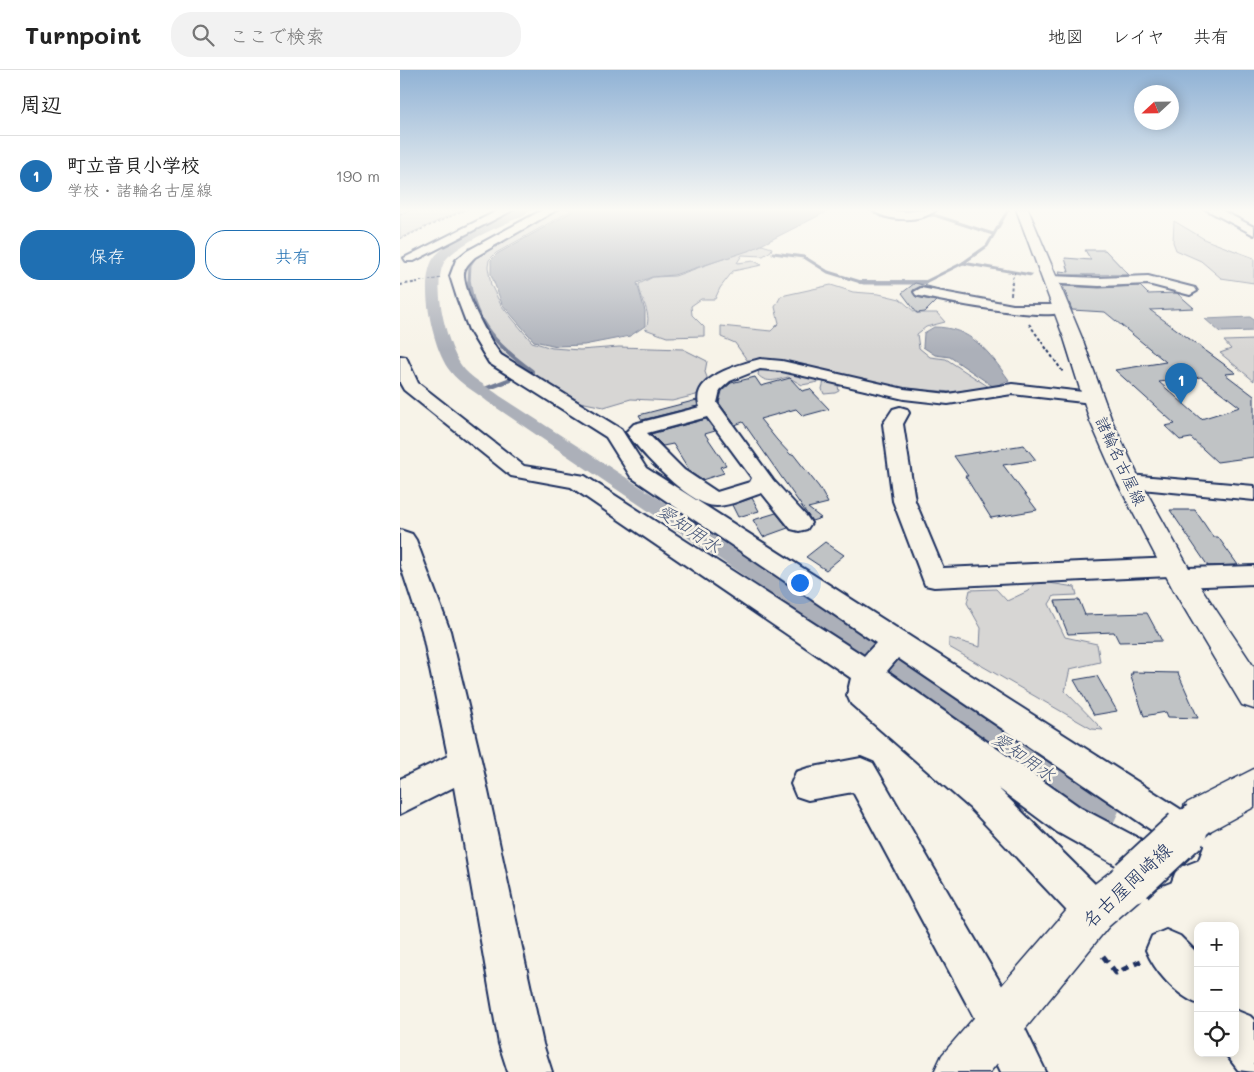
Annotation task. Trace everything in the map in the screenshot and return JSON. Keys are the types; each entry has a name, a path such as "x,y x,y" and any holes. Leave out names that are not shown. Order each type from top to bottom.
{"main road":[{"name":"諸輪名古屋線","path":"1040,256 1061,309 1085,398 1178,572 1254,695"},
{"name":"名古屋岡崎線","path":"959,1072 1094,911 1132,880 1199,818 1254,787"}],"street":[{"path":"400,363 410,386 476,436 518,471 577,481 867,674 1069,820 1155,868 1188,857 1176,826 638,472 614,433 495,359 485,348 474,325 457,276 461,263 469,256"},
{"path":"400,269 405,259"},
{"path":"1050,280 1099,282 1148,280 1190,291"},
{"path":"921,292 1017,309 1061,309"},
{"path":"711,410 640,428 636,432 676,475 711,498 718,499 760,486 763,478 711,410 708,403 711,388 724,377 744,368 760,364 782,366 894,392 948,399 1012,390 1085,398"},
{"path":"900,413 893,424 904,501 934,578 1178,572 1254,575"},
{"path":"761,482 768,486 799,523"},
{"path":"1129,482 1254,493"},
{"path":"400,538 404,540 436,631 466,764 521,1044 530,1072"},
{"path":"896,641 867,674 862,695 982,796 1094,911"},
{"path":"400,797 466,764"},
{"path":"808,784 860,774 1000,1024 1024,1072"},
{"path":"1166,950 1194,979"},
{"path":"1239,1036 1254,1054"}],"path":[{"path":"1015,272 1011,284 1011,294 1017,309 1085,398"},
{"path":"400,285 457,276"}],"shaded area":[{"path":"476,256 493,256 489,260 488,267 491,285 501,305 532,342 552,348 580,350 619,347 683,349 707,361 705,372 708,380 696,395 672,401 631,399 604,407 580,402 498,353 476,320 462,270 467,261"},
{"path":"495,256 733,256 674,275 652,277 637,283 645,311 645,326 630,336 584,345 557,346 534,341 502,304 491,274 491,260"},
{"path":"732,256 742,256 737,263 754,261 762,265 733,271 720,288 715,299 701,299 691,306 692,315 704,327 704,336 667,337 645,329 648,318 639,284 653,277 675,276"},
{"path":"1189,256 1248,256 1254,258 1254,283 1221,278 1201,261"},
{"path":"831,285 853,292 879,294 900,299 916,313 937,313 945,322 926,327 917,334 919,348 930,357 946,359 989,387 951,392 894,387 837,377 774,360 747,360 735,343 721,337 721,326 771,331 779,323 775,307 781,296"},
{"path":"1250,317 1254,320 1254,331 1220,332 1205,319"},
{"path":"934,327 959,331 969,336 986,351 1009,380 994,387 950,357 935,355 923,347 924,333"},
{"path":"1254,340 1254,381 1220,353 1231,349 1224,341"},
{"path":"766,366 846,385 838,386 839,391 835,393 824,394 822,389 824,381 802,385 788,377 765,380 758,375 759,370"},
{"path":"1036,581 1075,587 1077,595 1054,596 1049,604 1065,637 1097,644 1100,662 1070,669 1065,691 1103,730 1092,729 949,647 949,638 980,647 981,628 967,603 970,590 996,589 1007,601 1028,591"}],"building":[{"path":"1088,256 1111,256 1129,275 1060,275 1059,271 1069,272 1065,258 1091,260"},
{"path":"915,283 943,290 921,286 913,290 916,297 936,301 925,312 917,313 902,293"},
{"path":"1063,286 1099,288 1140,286 1148,294 1177,293 1194,308 1150,310 1236,373 1225,374 1254,396 1254,457 1217,462 1191,438 1180,440 1165,426 1175,424 1115,370 1166,362 1105,312 1072,310","holes":["1201,377 1240,407 1201,419 1159,382"]},
{"path":"755,377 761,386 790,378 802,391 810,389 829,409 803,416 796,409 760,419 791,455 793,454 819,487 828,503 808,508 821,518 812,521 743,422 735,425 719,403 722,391 731,383"},
{"path":"697,400 698,406 642,420 639,415"},
{"path":"706,419 715,431 705,434 726,465 720,467 724,473 702,480 691,473 673,444 663,446 651,434"},
{"path":"1024,445 1036,460 1003,465 1037,510 991,518 965,476 968,476 954,456"},
{"path":"752,498 759,511 738,517 732,505"},
{"path":"1170,510 1195,510 1213,537 1218,537 1238,565 1208,566"},
{"path":"776,513 788,528 763,537 753,520"},
{"path":"825,542 844,555 826,570 806,557"},
{"path":"1079,600 1085,615 1147,613 1162,641 1119,642 1114,632 1068,634 1055,601"},
{"path":"1132,672 1178,673 1198,718 1168,717 1166,712 1144,716 1130,674 1133,674"},
{"path":"1097,676 1117,711 1094,715 1074,680"}],"waterway":[{"name":"愛知用水","path":"442,256 435,269 433,282 436,314 444,346 459,372 494,399 767,580 1103,811"},
{"path":"794,256 804,257 828,272 861,282"},
{"path":"963,263 973,256"},
{"path":"469,282 470,265 475,257"},
{"path":"925,282 963,263"},
{"path":"963,263 1031,275"},
{"path":"469,282 476,310 490,334 509,353 532,371"},
{"path":"861,282 925,282"},
{"path":"861,282 925,282"},
{"path":"483,390 509,380"}],"place":[{"name":"町立音貝小学校","path":"1181,404"}]}
